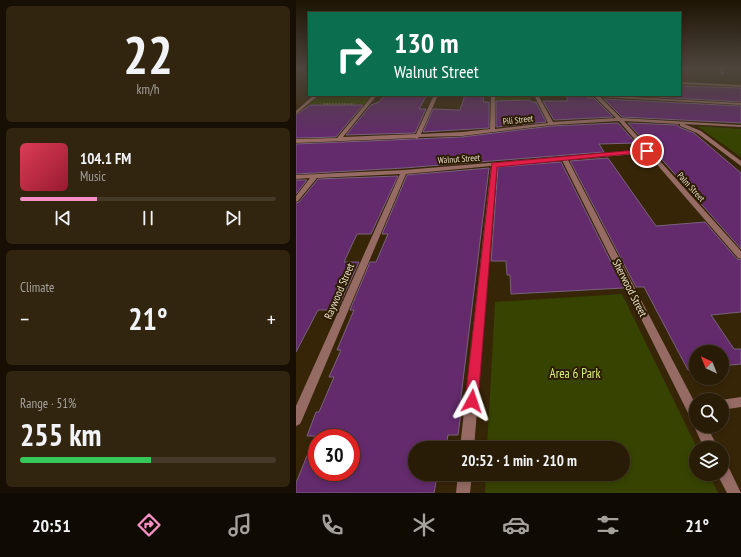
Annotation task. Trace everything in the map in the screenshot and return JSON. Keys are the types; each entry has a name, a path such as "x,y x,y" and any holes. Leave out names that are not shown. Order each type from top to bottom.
{"street":[{"path":"296,113 316,96"},
{"path":"339,140 374,96"},
{"path":"417,137 436,96"},
{"path":"492,131 493,96"},
{"path":"537,96 551,124"},
{"name":"Palm Street","path":"597,96 620,119 741,256"},
{"path":"612,96 741,104"},
{"name":"Pili Street","path":"296,141 417,137 620,119 741,126"},
{"path":"677,122 699,132 741,164"},
{"path":"698,123 699,132"},
{"name":"Walnut Street","path":"296,177 404,172 647,151"},
{"name":"Sherwood Street","path":"564,158 689,401"},
{"path":"468,441 494,165"},
{"name":"Raywood Street","path":"296,420 404,172"},
{"path":"296,200 315,176"},
{"path":"729,404 741,402"},
{"path":"463,493 464,481"},
{"path":"728,481 734,493"}],"path":[{"path":"306,104 368,104"}],"green space":[{"path":"320,96 371,96 365,104 309,104"},
{"path":"495,96 530,96 531,99 495,102"},
{"path":"697,126 741,129 741,157"},
{"name":"Area 6 Park","path":"622,294 694,441 689,441 689,481 712,481 718,493 485,493 486,481 630,481 630,441 487,441 495,302"}],"building":[{"path":"681,91 741,91 741,102 638,96 681,96"},
{"path":"384,96 426,96 419,109 426,109 415,133 346,135 371,105 379,102"},
{"path":"465,96 484,96 483,102 489,102 489,128 423,132 433,109 460,110"},
{"path":"566,96 587,96 588,98 594,98 613,117 554,120 543,101 568,101"},
{"path":"604,99 741,106 741,123 622,117"},
{"path":"530,100 531,102 536,102 546,122 496,127 496,101"},
{"path":"310,105 363,105 336,137 296,138 296,115"},
{"path":"618,123 636,143 599,144 604,152 404,168 296,174 296,144 462,137 551,126"},
{"path":"628,123 678,125 679,127 694,133 741,173 741,249 650,146"},
{"path":"608,158 656,226 705,222 737,259 741,260 741,312 711,315 734,349 741,349 741,364 729,365 729,345 689,345 688,370 644,287 636,287 570,161"},
{"path":"561,162 624,288 511,294 510,275 507,275 506,261 491,261 498,167"},
{"path":"489,168 460,405 462,405 458,435 448,435 447,441 408,441 408,481 436,481 434,493 296,493 296,483 308,453 308,481 360,481 360,429 310,429 316,412 319,412 334,377 329,377 341,350 337,350 354,310 350,310 370,262 376,262 388,234 382,234 407,175"},
{"path":"398,176 371,234 357,234 344,262 359,262 337,310 318,310 296,352 296,203 299,202 318,179"},
{"path":"296,180 307,180 296,194"}],"route":[{"path":"472,401 494,165 647,151"}]}
